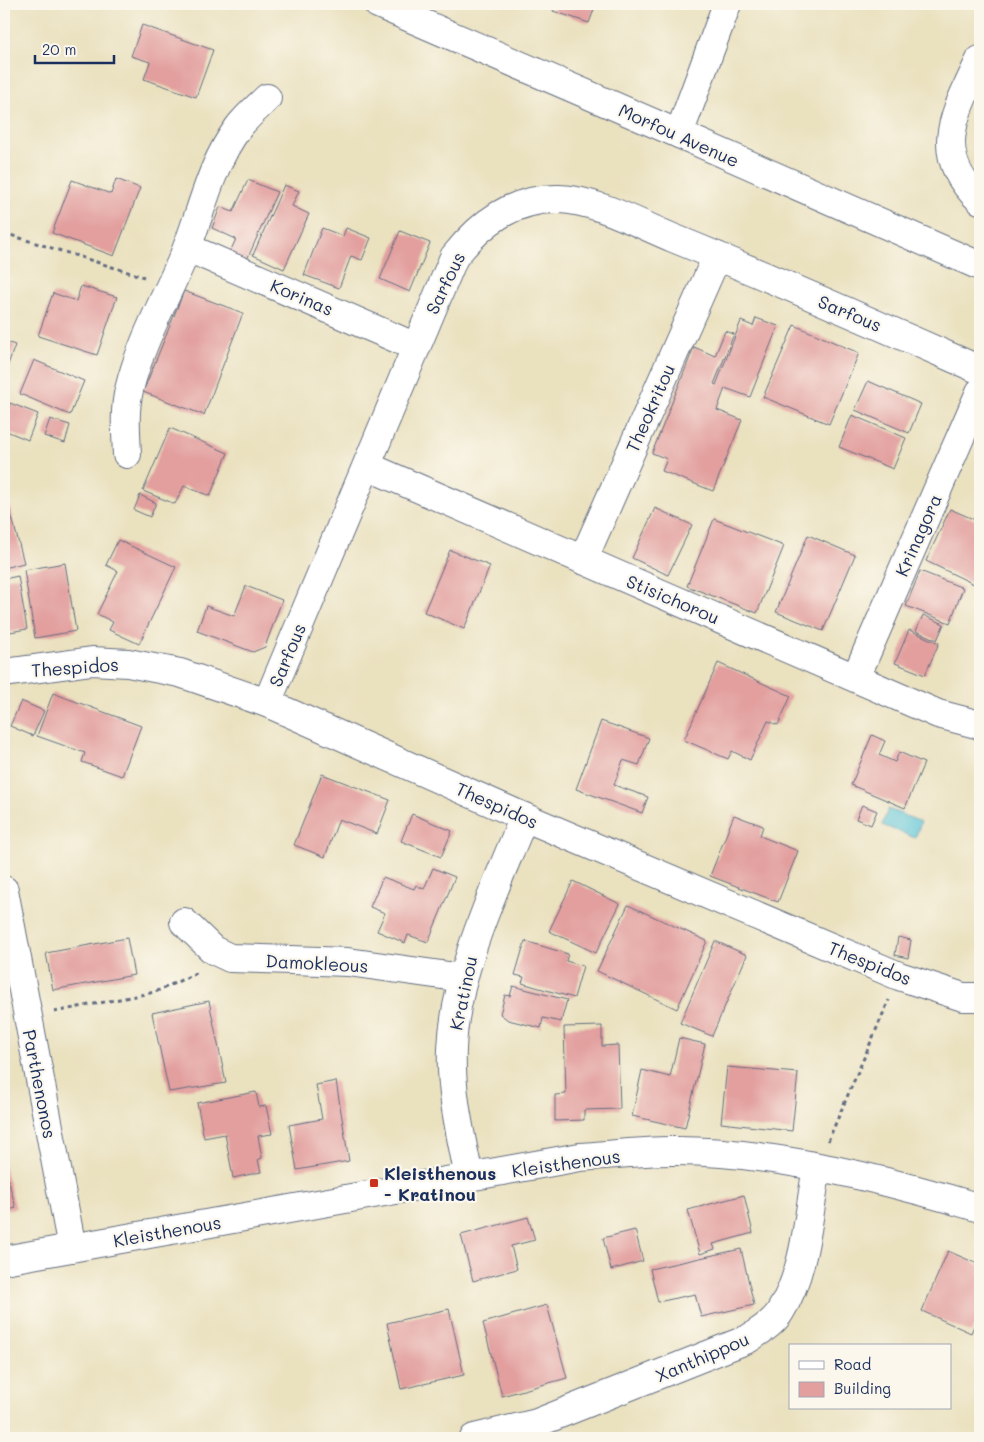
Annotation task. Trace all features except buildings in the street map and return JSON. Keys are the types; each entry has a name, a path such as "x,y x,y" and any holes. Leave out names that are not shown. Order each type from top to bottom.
{"street":[{"name":"Morfou Avenue","path":"378,4 980,266"},
{"path":"679,134 726,4"},
{"path":"980,60 952,127 951,142 953,156 962,180 980,200"},
{"path":"127,454 126,414 128,391 136,368 188,248 214,173 225,148 239,126 267,98"},
{"name":"Sarfous","path":"267,703 454,257 472,234 495,216 524,203 558,199 588,204 717,256 980,370"},
{"name":"Korinas","path":"188,248 416,347"},
{"name":"Theokritou","path":"583,560 717,256"},
{"name":"Krinagora","path":"856,677 980,392"},
{"name":"Stisichorou","path":"367,466 938,714 980,725"},
{"name":"Thespidos","path":"4,673 92,661 128,663 180,673 267,703 524,817 899,976 962,997 980,997"},
{"name":"Kratinou","path":"469,1177 456,1103 452,1049 463,978 478,933 524,817"},
{"name":"Parthenonos","path":"4,890 18,1008 72,1248"},
{"name":"Damokleous","path":"184,922 213,950 230,958 348,962 463,978"},
{"name":"Kleisthenous","path":"4,1260 580,1157 671,1151 739,1156 817,1168 935,1194 980,1208"},
{"name":"Xanthippou","path":"474,1438 537,1423 748,1339 765,1327 779,1314 797,1280 817,1168"}],"path":[{"path":"4,233 171,286"},
{"path":"18,1008 155,992 230,958"},
{"path":"817,1168 899,976"}],"water":[{"path":"888,809 921,822 915,838 882,825"}],"place":[{"name":"Kleisthenous - Kratinou","path":"374,1183"}]}
